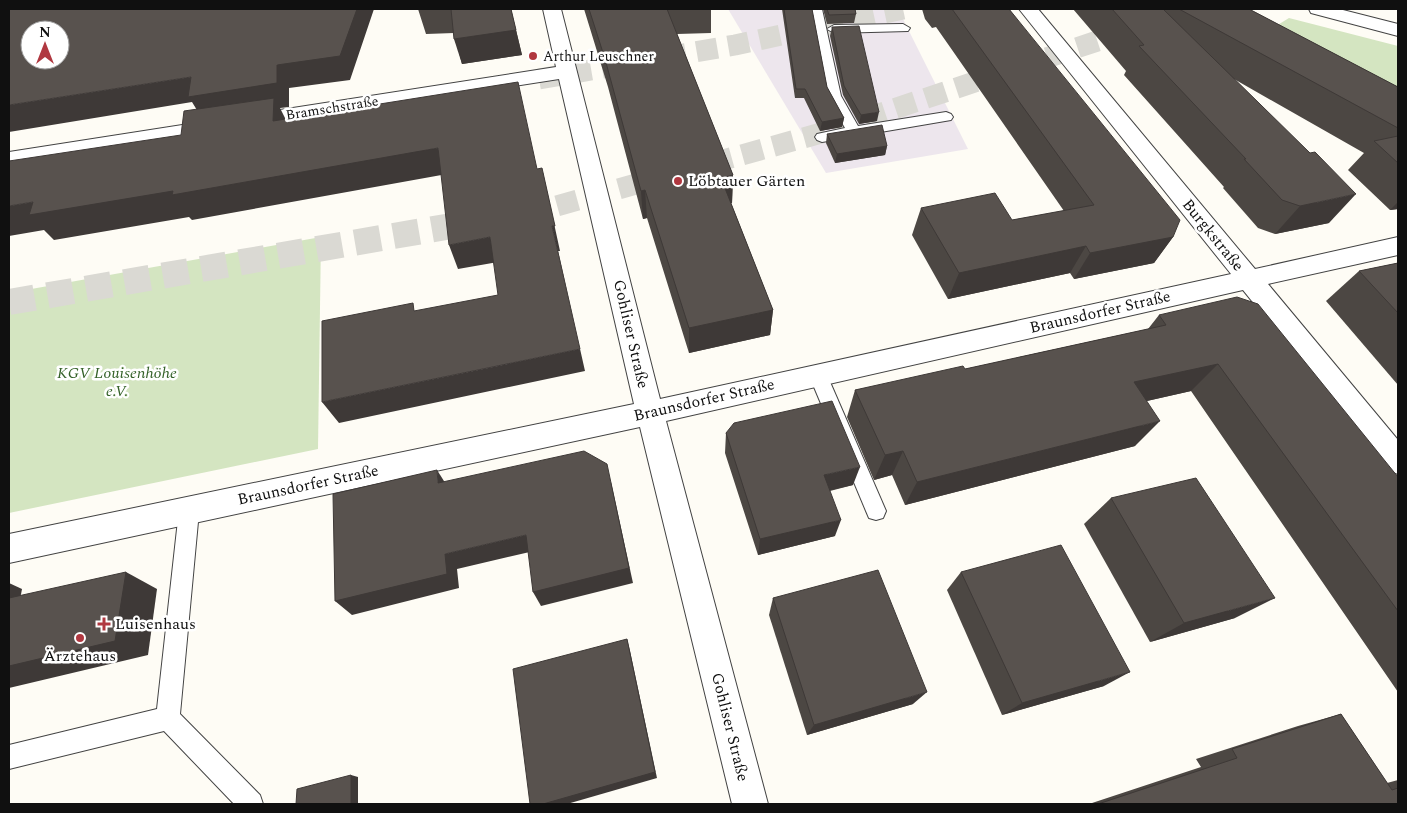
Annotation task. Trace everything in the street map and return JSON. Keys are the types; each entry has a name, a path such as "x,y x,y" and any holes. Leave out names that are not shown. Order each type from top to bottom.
{"street":[{"name":"Gohliser Straße","path":"552,9 650,413 750,804"},
{"name":"Burgkstraße","path":"1028,9 1398,461"},
{"path":"1318,9 1398,30"},
{"name":"Bramschstraße","path":"9,158 567,72"},
{"name":"Braunsdorfer Straße","path":"9,549 650,413 1398,246"}],"lane":[{"path":"816,9 834,96 854,132"},
{"path":"821,30 882,25 902,28"},
{"path":"822,137 946,117"},
{"path":"818,375 876,511"},
{"path":"189,511 168,718 251,804"},
{"path":"9,757 168,718"}],"shaded area":[{"path":"728,9 898,9 968,149 826,173"}],"green space":[{"path":"1289,18 1398,46 1398,88 1276,26"},
{"name":"KGV Louisenhöhe e.V.","path":"321,237 318,449 9,513 9,293"}],"building":[{"path":"9,9 357,9 340,56 277,65 277,83 188,97 191,77 9,105"},
{"path":"451,9 511,9 516,30 454,39"},
{"path":"589,9 667,9 733,175 721,178 773,310 689,328 645,190 641,191 605,59"},
{"path":"784,9 812,9 827,87 844,118 822,122 805,89 796,89"},
{"path":"827,9 855,9 856,14 829,15"},
{"path":"952,9 1009,9 1180,220 1173,237 1090,253 1086,246 959,273 921,208 995,193 1012,220 1094,205"},
{"path":"1112,9 1163,9 1310,153 1315,152 1356,194 1300,206 1282,200 1244,159 1246,159 1139,46 1144,45"},
{"path":"1179,9 1249,9 1398,87 1398,128"},
{"path":"859,26 879,112 861,115 844,86 832,27"},
{"path":"518,82 537,169 542,168 555,226 552,226 580,349 322,402 322,321 413,303 414,311 498,295 490,237 449,245 438,148 172,195 173,191 29,215 33,202 9,206 9,161 181,135 184,111 274,98 273,121"},
{"path":"882,125 887,146 837,154 827,134"},
{"path":"1398,136 1398,163 1374,141"},
{"path":"1398,263 1398,313 1359,271"},
{"path":"1237,297 1258,304 1398,477 1398,611 1218,364 1134,382 1160,421 917,482 903,451 885,455 855,390 963,366 965,369 1166,325 1159,315"},
{"path":"832,401 860,467 824,475 841,520 760,539 726,433 734,423"},
{"path":"584,451 607,464 629,568 533,592 526,535 445,554 447,574 335,601 333,494 437,470 438,483"},
{"path":"1196,478 1275,598 1184,623 1111,498"},
{"path":"1061,545 1130,672 1022,703 961,572"},
{"path":"878,570 927,692 814,725 773,598"},
{"path":"126,572 115,641 9,666 9,598"},
{"path":"627,639 655,772 543,804 530,804 513,669"},
{"path":"1341,714 1392,790 1398,788 1398,804 1098,804 1237,758 1232,749"},
{"path":"351,775 351,804 296,804 297,789"}],"tunnel":[{"path":"539,79 735,45 903,9"},
{"path":"526,213 825,132 1193,9"},
{"path":"9,302 533,212"}],"place":[{"name":"Arthur Leuschner","path":"533,56"},
{"name":"Löbtauer Gärten","path":"678,181"},
{"name":"Luisenhaus","path":"104,624"},
{"name":"Ärztehaus","path":"80,638"}]}
